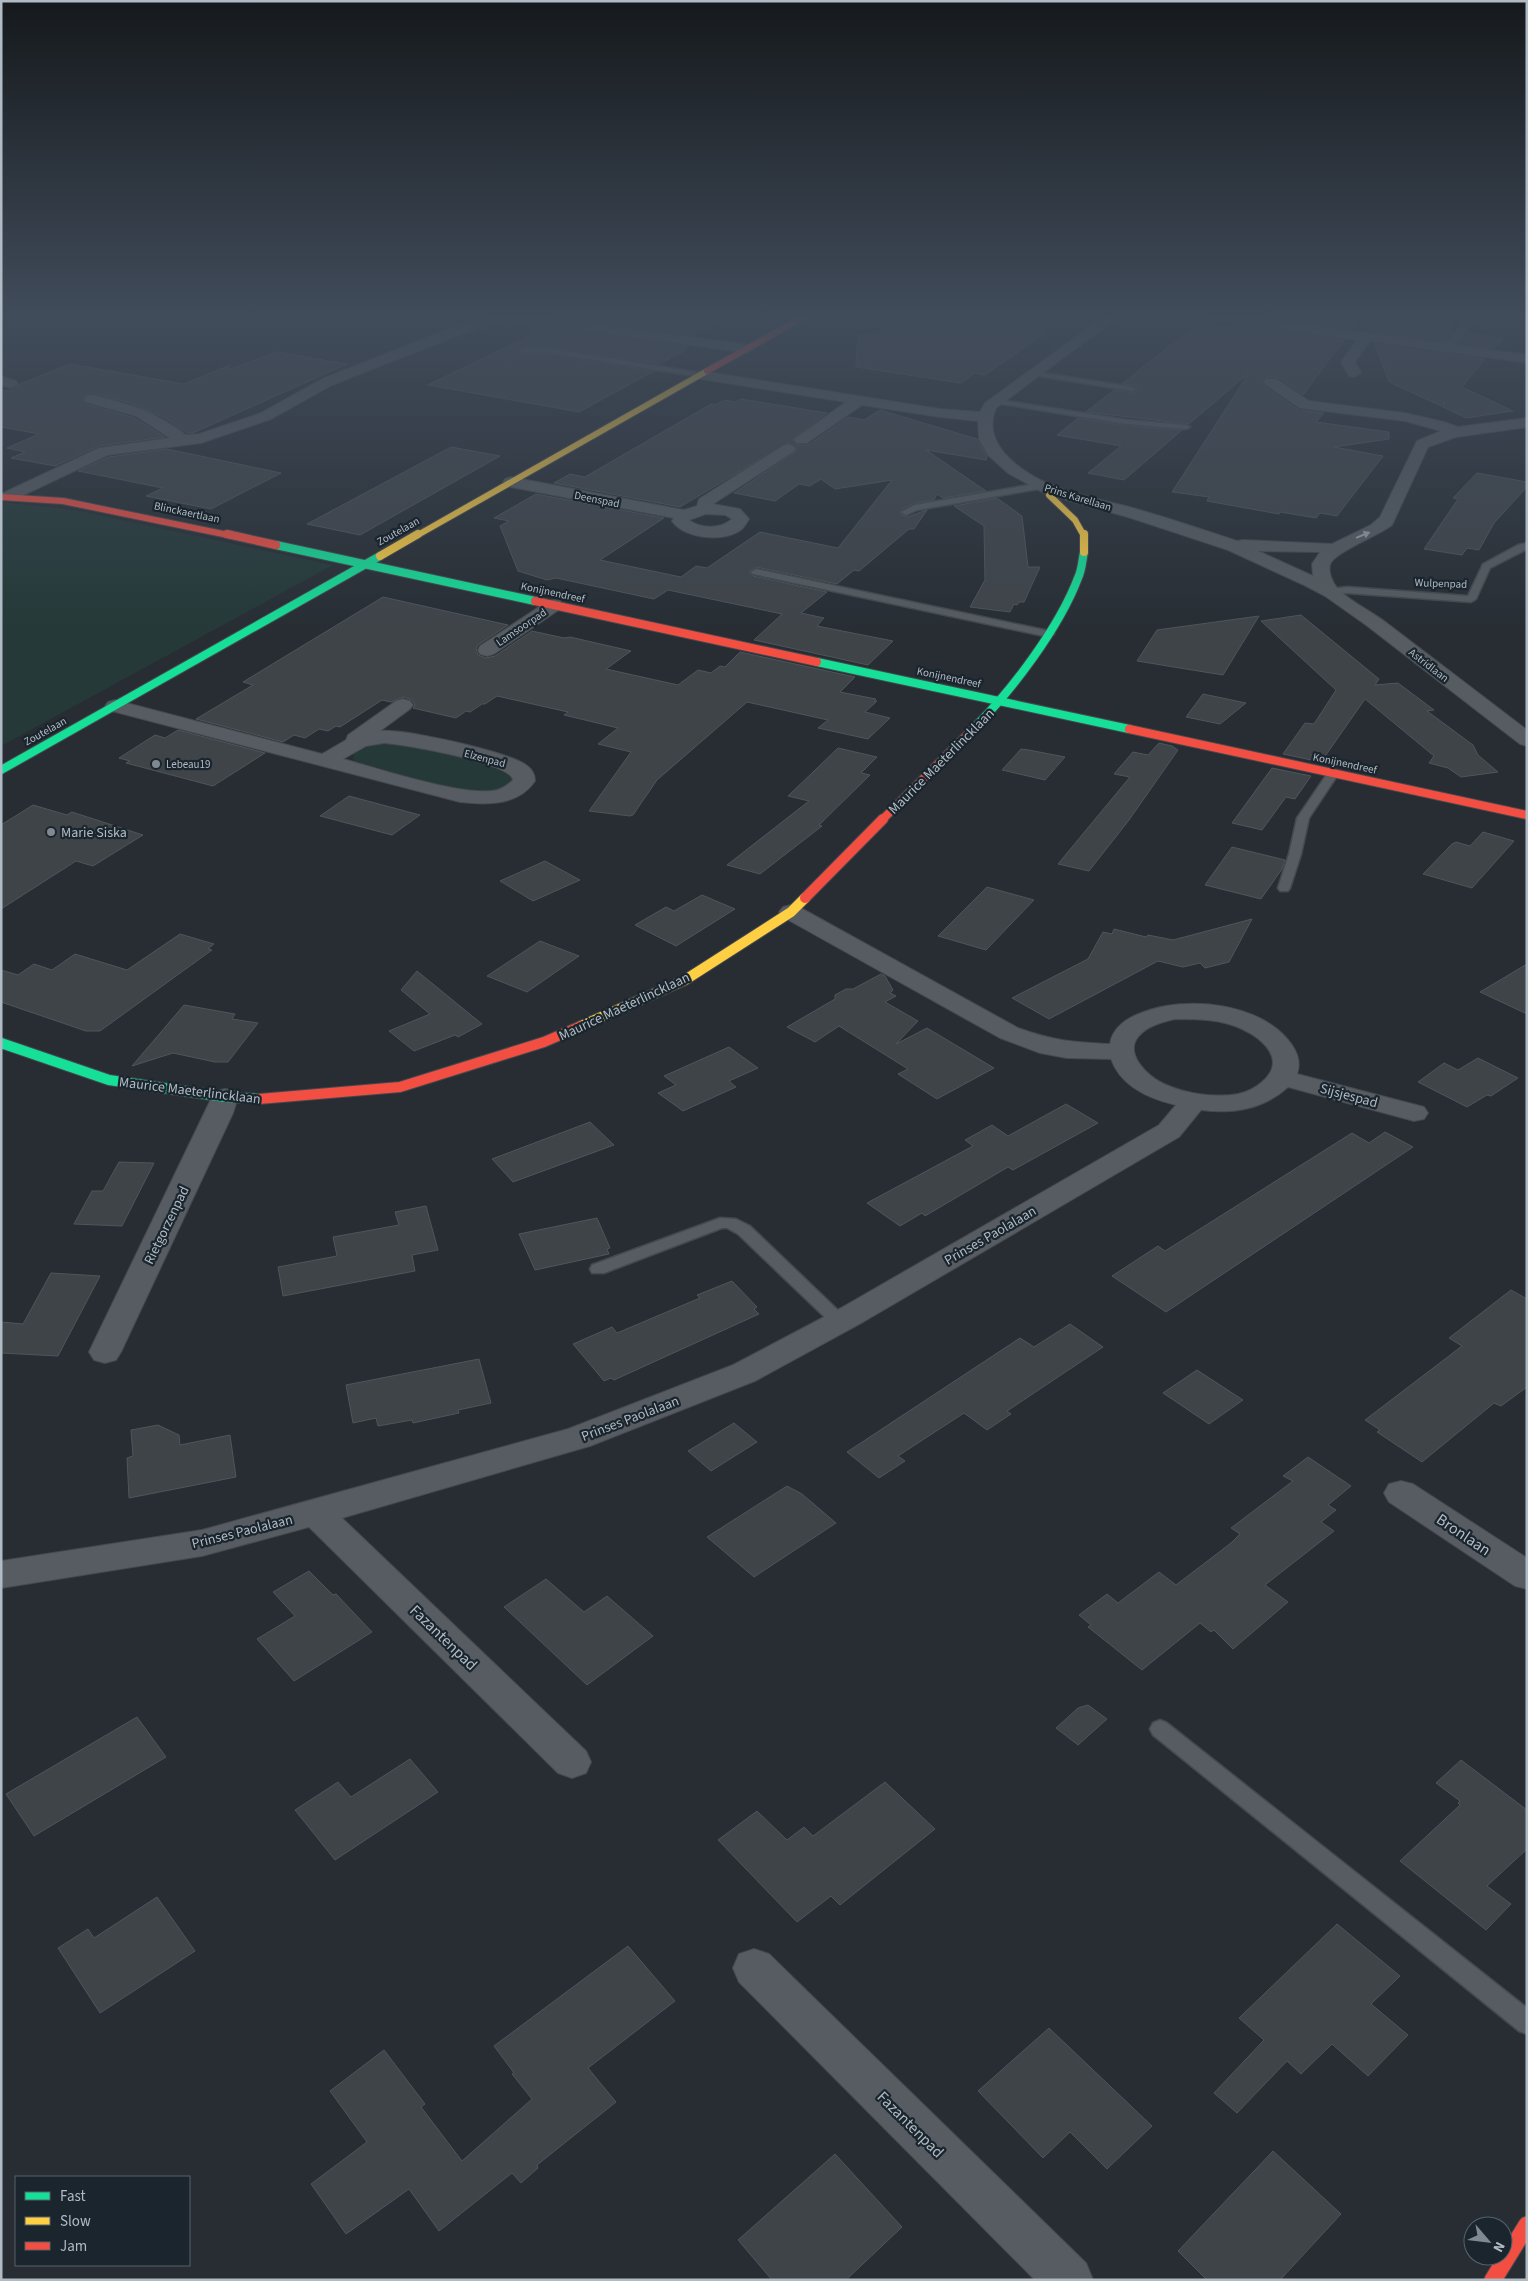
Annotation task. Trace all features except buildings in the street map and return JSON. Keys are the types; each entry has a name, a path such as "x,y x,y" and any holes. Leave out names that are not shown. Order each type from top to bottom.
{"street":[{"path":"159,421 184,441"},
{"path":"4,497 104,451 184,441 250,421"},
{"name":"Zoutelaan","path":"1,770 619,421"},
{"path":"802,440 829,421"},
{"name":"Prins Karellaan","path":"985,421 987,439 996,455 1014,470 1046,488 1234,546 1331,592"},
{"path":"1426,421 1460,433"},
{"path":"1331,592 1321,580 1321,565 1332,549 1371,532 1386,521 1422,444 1428,439 1527,422"},
{"path":"705,509 705,502 788,449"},
{"name":"Deenspad","path":"511,482 684,515"},
{"name":"Maurice Maeterlincklaan","path":"1,1044 109,1080 225,1097 266,1100 400,1087 544,1042 685,980 791,912 1001,701 1060,616 1079,577 1084,558 1084,534 1069,514 1049,495 1046,488"},
{"name":"Blinckaertlaan","path":"4,497 63,501 125,512 366,564"},
{"path":"1069,514 1106,506"},
{"path":"705,509 729,511 741,519 734,527 726,530 706,531 687,528 682,525 680,518 684,515 705,509"},
{"path":"1234,546 1320,546 1332,549"},
{"name":"Konijnendreef","path":"366,564 1527,815"},
{"name":"Astridlaan","path":"1331,592 1373,621 1527,740"},
{"name":"Lamsoorpad","path":"487,650 554,605"},
{"path":"356,743 354,738 402,705"},
{"name":"Elzenpad","path":"116,706 326,760 470,797 483,798 508,794 519,788 524,781 524,774 510,765 405,738 372,737 356,743 326,760"},
{"path":"791,912 1009,1033 1040,1045 1067,1050 1121,1052"},
{"path":"1200,1011 1226,1015 1241,1020 1268,1034 1281,1048 1286,1063 1283,1078 1270,1091 1249,1100 1222,1104 1193,1102 1165,1094 1143,1082 1128,1068 1121,1052 1124,1038 1134,1025 1152,1016 1200,1011"},
{"name":"Sijsjespad","path":"1283,1078 1414,1113"},
{"name":"Rietgorzenpad","path":"105,1352 215,1122 225,1097"},
{"name":"Prinses Paolalaan","path":"1,1576 202,1543 315,1513 578,1438 744,1373 840,1322 1168,1131 1193,1102"},
{"name":"Bronlaan","path":"1401,1492 1527,1576"},
{"name":"Fazantenpad","path":"315,1513 572,1762"},
{"name":"Fazantenpad","path":"754,1968 1069,2280"}],"lane":[{"path":"1124,421 1186,426"},
{"path":"906,512 915,508 1046,488"},
{"name":"Wulpenpad","path":"1331,592 1347,590 1471,599 1486,566 1521,547 1527,546"},
{"path":"756,572 1048,634"},
{"path":"1284,888 1295,854 1302,818 1333,773"},
{"path":"598,1269 720,1222 730,1223 744,1230 840,1322"},
{"path":"1160,1728 1527,2023"}],"green space":[{"path":"1,502 74,510 333,565 1,746"},
{"path":"399,741 505,768 517,780 504,791 471,793 362,765 354,761 353,754 369,744"}],"traffic: fast":[{"path":"276,545 535,601"},
{"path":"975,727 1001,701 1060,616 1079,577 1084,552"},
{"path":"1,770 380,556"},
{"path":"817,662 1129,729"},
{"path":"1,1043 109,1080 225,1097 259,1099"}],"traffic: slow":[{"path":"380,556 618,421"},
{"path":"1052,491 1049,495 1075,520 1084,534 1084,552"},
{"path":"581,1026 685,980 791,912 805,898"}],"traffic: jam":[{"path":"1,497 63,501 125,512 276,545"},
{"path":"535,601 817,662"},
{"path":"805,898 975,727"},
{"path":"1129,729 1527,815"},
{"path":"259,1099 400,1087 544,1042 581,1026"},
{"path":"1493,2280 1527,2225"}],"place":[{"name":"Lebeau19","path":"156,764"},
{"name":"Marie Siska","path":"51,832"}]}
